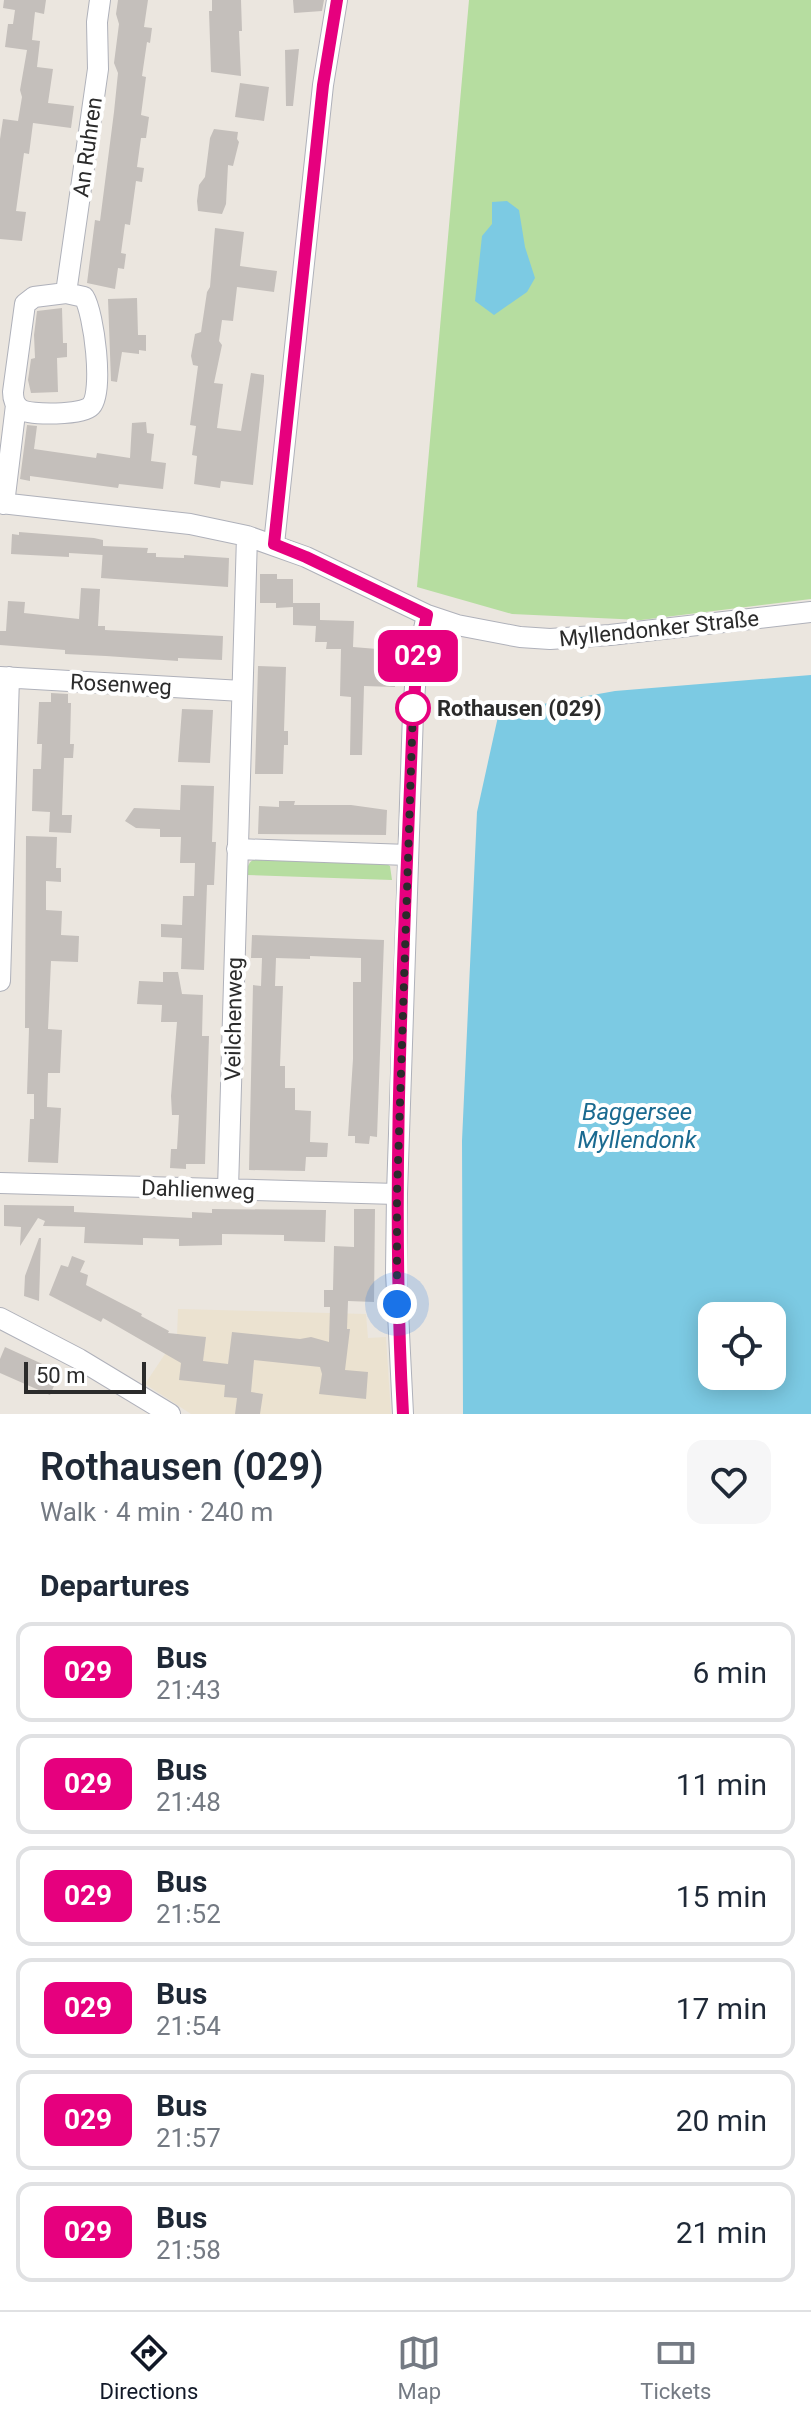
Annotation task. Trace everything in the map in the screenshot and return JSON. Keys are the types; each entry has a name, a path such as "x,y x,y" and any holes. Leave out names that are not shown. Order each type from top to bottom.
{"street":[{"name":"An Ruhren","path":"66,293 98,69 100,0"},
{"path":"274,544 322,100 337,0"},
{"path":"2,504 16,405 13,392 23,307 34,297 66,293 84,297 92,318 95,401 85,410 75,412 32,413 16,405"},
{"name":"Myllendonker Straße","path":"2,504 190,524 247,536 306,557 427,615 490,633 550,639 811,612"},
{"name":"Veilchenweg","path":"228,1189 247,536"},
{"path":"403,1414 397,1304 397,1194 415,680 427,615"},
{"path":"0,981 4,677"},
{"name":"Rosenweg","path":"4,677 242,691"},
{"path":"237,849 408,855"},
{"name":"Dahlienweg","path":"0,1183 397,1194"},
{"path":"0,1318 102,1372 170,1414"}],"shaded area":[{"path":"178,1309 366,1314 368,1338 386,1337 391,1414 191,1414 145,1384 177,1336"}],"green space":[{"path":"469,0 811,0 811,599 641,620 512,614 417,587"},
{"path":"258,857 383,862 390,866 392,880 247,875 249,864"}],"water":[{"path":"507,201 519,210 525,247 535,278 527,292 494,315 475,301 482,236 492,224 492,202"},
{"name":"Baggersee Myllendonk","path":"811,675 811,1414 463,1414 462,1141 477,812 499,712 615,691"}],"building":[{"path":"4,0 46,0 44,14 35,12 32,40 40,41 37,67 53,69 48,103 74,106 71,128 33,123 29,154 24,153 16,211 26,212 22,241 0,239 0,139 3,119 18,121 27,50 5,47 8,24 13,24 15,10 3,8"},
{"path":"118,0 148,0 144,27 152,28 142,76 146,77 141,115 149,117 146,138 141,138 137,167 144,168 142,182 136,181 130,225 125,224 121,253 126,254 124,269 118,268 115,289 87,283 95,220 100,221 114,112 118,73 114,63 119,24 116,14"},
{"path":"212,0 241,0 241,76 211,72 209,11 212,11"},
{"path":"293,0 324,0 322,11 294,13"},
{"path":"299,49 293,106 286,106 285,50"},
{"path":"240,83 269,87 264,121 235,117"},
{"path":"214,129 238,132 239,142 233,166 228,165 226,204 222,214 198,211 197,201"},
{"path":"215,228 244,232 240,266 277,271 274,292 237,287 233,321 222,320 219,341 222,345 214,383 223,384 217,428 241,431 251,373 264,375 264,381 253,485 221,481 220,488 194,484 197,456 192,455 196,426 190,425 198,366 193,365 191,356 195,334 201,332 210,287"},
{"path":"137,298 138,335 146,335 146,351 139,350 139,354 122,352 117,382 111,381 108,299"},
{"path":"62,308 63,343 67,343 67,357 57,358 58,392 31,393 28,380 31,359 35,358 37,311"},
{"path":"146,422 147,433 154,434 151,461 166,463 163,489 119,484 118,488 30,476 30,481 20,479 27,425 37,426 34,449 96,458 97,453 130,458 132,423"},
{"path":"19,532 94,538 103,540 103,546 148,548 147,553 156,553 156,557 229,558 228,587 101,578 103,555 11,554 12,534 19,535"},
{"path":"260,574 277,574 277,579 293,579 293,603 320,603 320,620 354,621 353,647 389,650 390,661 394,661 395,687 364,686 362,755 350,755 351,697 340,696 341,649 326,649 327,642 315,642 316,626 293,625 293,607 276,608 276,603 260,603"},
{"path":"81,588 100,589 98,626 105,626 105,630 223,636 222,660 178,658 178,661 65,654 65,650 0,645 0,631 6,631 8,601 25,602 24,613 79,619"},
{"path":"258,666 286,667 284,731 288,731 288,745 284,745 283,774 255,774"},
{"path":"51,693 68,694 68,703 71,703 70,744 74,744 73,758 64,758 62,815 72,815 71,833 49,832 50,812 32,811 33,769 41,769 42,744 37,744 39,702 51,702"},
{"path":"182,709 213,710 210,763 178,762"},
{"path":"181,785 214,786 214,885 207,885 204,970 181,969 182,938 161,937 161,924 182,925 183,896 194,896 195,863 180,863 181,837 160,837 160,829 136,828 125,821 134,808 180,810"},
{"path":"279,801 295,801 294,805 351,805 387,810 386,835 258,834 259,806 279,807"},
{"path":"26,836 57,837 56,868 61,868 61,882 46,881 46,910 62,911 61,935 79,936 78,962 51,961 48,1029 62,1030 60,1073 48,1073 47,1107 61,1108 58,1163 28,1162 34,1094 27,1094"},
{"path":"252,935 384,940 377,1137 370,1136 369,1144 355,1143 355,1136 348,1136 353,1059 353,982 361,982 361,958 276,958 275,986 283,986 280,1066 285,1066 285,1088 295,1088 295,1110 311,1111 310,1142 328,1143 327,1157 306,1157 305,1171 249,1170 253,985 261,986 262,958 251,958"},
{"path":"163,972 178,972 182,994 203,995 202,1036 209,1036 205,1164 186,1164 186,1169 170,1168 171,1149 177,1149 179,1115 172,1115 171,1096 177,1022 161,1022 162,1005 137,1004 139,981 163,982"},
{"path":"4,1205 74,1206 74,1212 192,1218 192,1212 212,1213 212,1209 326,1210 325,1242 284,1241 284,1235 222,1234 222,1245 179,1246 179,1239 143,1238 143,1245 84,1243 85,1227 43,1226 45,1221 38,1218 20,1246 21,1227 4,1226"},
{"path":"354,1209 375,1209 374,1302 348,1301 347,1329 350,1329 345,1370 368,1372 366,1399 319,1394 320,1367 254,1360 251,1392 263,1394 260,1414 235,1414 237,1398 224,1397 225,1385 179,1380 181,1363 103,1318 101,1322 49,1295 61,1265 68,1267 72,1256 85,1261 80,1272 88,1275 86,1285 142,1314 168,1333 206,1337 203,1361 228,1364 232,1332 300,1339 311,1337 329,1342 330,1307 324,1307 324,1290 333,1290 334,1246 354,1247"},
{"path":"39,1238 39,1301 24,1296 25,1276"},
{"path":"5,1347 60,1372 50,1395 0,1373 0,1359"}],"bus line":[{"name":"029","path":"337,0 323,85 274,544 427,615 417,661 413,713 397,1194 396,1272 403,1414"}],"place":[{"name":"Rothausen (029)","path":"413,708"}],"route":[{"path":"397,1304 397,1194 413,708"}]}
